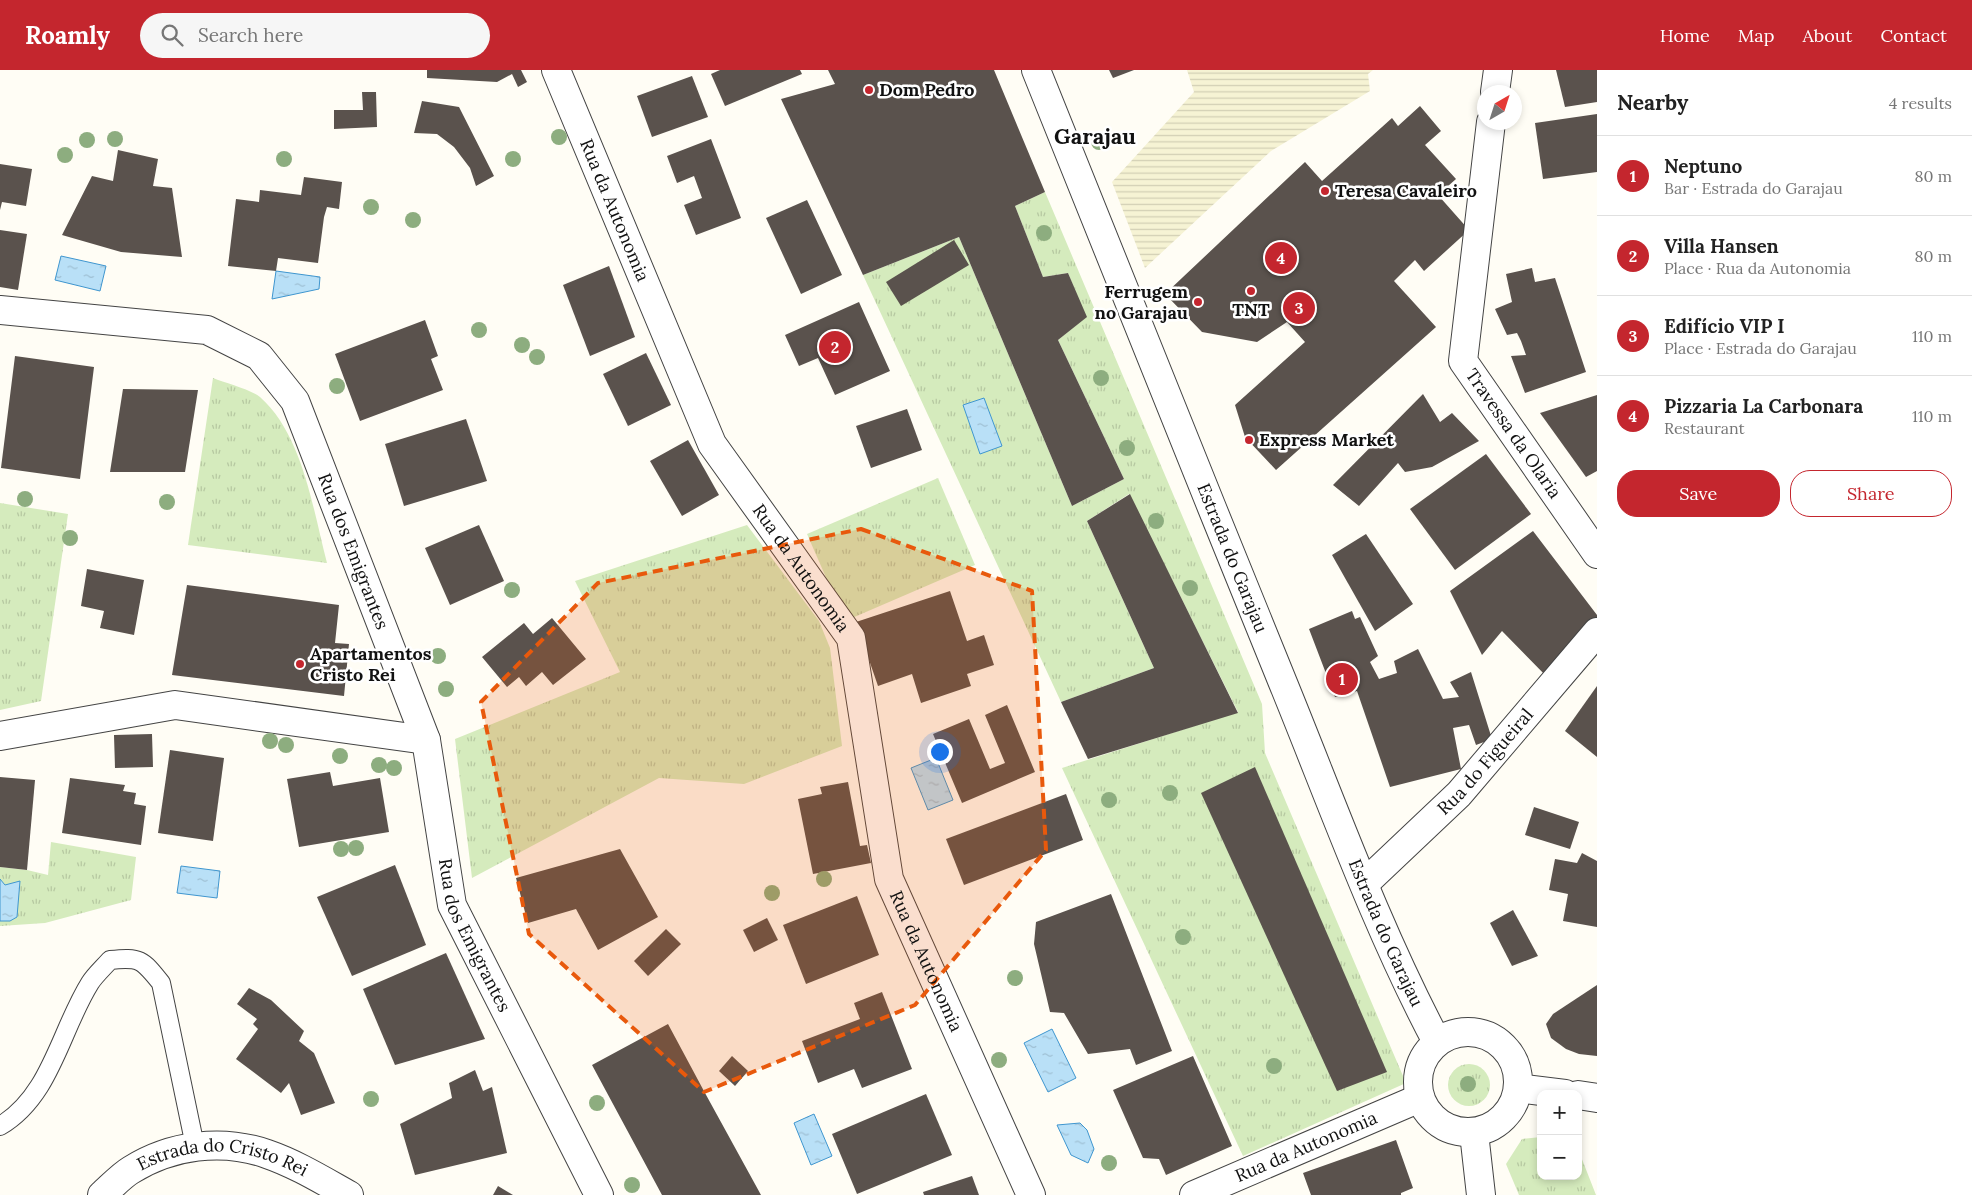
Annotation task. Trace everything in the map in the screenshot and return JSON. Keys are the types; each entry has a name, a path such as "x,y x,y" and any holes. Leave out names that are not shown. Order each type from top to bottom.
{"street":[{"name":"Rua da Autonomia","path":"556,70 712,444 851,638 889,879 1031,1195"},
{"name":"Estrada do Garajau","path":"1036,70 1203,490 1365,884 1408,987 1437,1042"},
{"path":"1496,85 1498,70"},
{"name":"Travessa da Olaria","path":"1490,130 1463,361 1597,554"},
{"name":"Rua dos Emigrantes","path":"0,310 206,330 259,356 295,401 426,740 452,905 599,1195"},
{"name":"Rua do Figueiral","path":"1365,884 1459,794 1597,632"},
{"path":"0,736 175,705 426,740"},
{"path":"1475,1032 1493,1038 1507,1051 1516,1069 1518,1088 1512,1106 1500,1121 1474,1132 1457,1132 1441,1125 1428,1114 1420,1098 1417,1078 1423,1058 1437,1042 1455,1033 1475,1032"},
{"path":"1518,1088 1537,1090"},
{"path":"1582,1096 1597,1098"},
{"name":"Rua da Autonomia","path":"1194,1195 1420,1098"},
{"path":"1474,1132 1481,1195"},
{"name":"Estrada do Cristo Rei","path":"102,1195 129,1170 162,1154 195,1146 227,1146 266,1153 301,1169 349,1195"}],"lane":[{"path":"0,1126 16,1117 37,1093 90,982 110,960 134,958 149,967 161,983 195,1146"}],"highlighted area":[{"path":"861,529 1032,591 1046,850 915,1005 704,1092 529,934 481,702 598,583"}],"shaded area":[{"path":"1187,70 1373,70 1368,74 1370,91 1271,151 1145,268 1112,182 1194,92"}],"green space":[{"path":"1045,192 1262,704 1265,753 1406,1083 1243,1156 1062,768 1238,712 1129,494 1087,521 1154,668 1061,702 863,275 959,237 1072,506 1124,479 1058,340 1086,317 1068,273 1043,277 1015,206"},
{"path":"213,378 256,394 275,413 287,432 304,474 327,563 188,545"},
{"path":"938,478 975,565 845,621 807,534"},
{"path":"0,503 68,514 41,701 0,710"},
{"path":"747,525 819,621 830,648 842,746 744,784 659,778 472,878 455,739 620,672 575,581"},
{"path":"51,842 136,857 131,900 45,923 0,926 0,867 48,875"},
{"path":"1469,1064 1484,1070 1490,1085 1484,1100 1469,1106 1454,1100 1448,1085 1454,1070"},
{"path":"1537,1137 1537,1180 1582,1180 1582,1159 1596,1195 1519,1195 1506,1164 1522,1139"}],"water":[{"path":"61,256 106,266 100,291 55,280"},
{"path":"276,271 320,277 319,289 272,299"},
{"path":"984,398 1002,446 980,454 963,405"},
{"path":"936,758 953,800 928,810 911,768"},
{"path":"181,866 220,871 217,898 177,893"},
{"path":"0,879 5,885 20,881 17,917 10,921 0,921"},
{"path":"1052,1029 1076,1078 1048,1092 1024,1043"},
{"path":"814,1114 832,1156 811,1165 794,1123"},
{"path":"1080,1123 1087,1130 1094,1149 1088,1163 1071,1155 1057,1125"}],"building":[{"path":"427,70 521,70 527,82 518,87 512,74 497,82 427,78"},
{"path":"720,70 800,70 802,74 725,106 711,74"},
{"path":"828,70 994,70 1045,192 1015,206 1043,277 1068,273 1087,317 1058,340 1124,479 1072,506 959,237 863,275 781,99 835,84"},
{"path":"1109,70 1134,70 1113,78"},
{"path":"1556,70 1597,70 1597,102 1565,107"},
{"path":"692,76 708,117 652,137 637,96"},
{"path":"362,92 376,92 377,127 334,129 334,110 363,110"},
{"path":"422,101 459,107 494,176 476,186 470,168 454,147 437,134 414,133"},
{"path":"1420,106 1441,131 1425,145 1456,179 1438,195 1469,230 1424,271 1415,260 1394,281 1436,327 1276,470 1245,437 1235,405 1305,342 1287,322 1257,342 1202,332 1165,294 1305,162 1322,181 1392,118 1398,126"},
{"path":"1597,114 1597,172 1543,179 1535,123"},
{"path":"711,139 741,218 696,235 684,205 702,198 694,176 677,183 667,156"},
{"path":"118,150 158,159 153,186 172,188 182,257 121,252 62,235 92,176 113,181"},
{"path":"0,164 32,169 26,206 2,202 0,210"},
{"path":"304,177 342,182 339,209 327,207 324,217 318,263 278,258 276,271 228,266 236,199 259,202 260,190 301,195"},
{"path":"807,200 842,275 801,294 766,218"},
{"path":"0,230 27,234 18,290 0,287"},
{"path":"954,240 969,265 901,306 886,282"},
{"path":"609,266 635,337 590,356 563,285"},
{"path":"1532,268 1535,282 1555,278 1586,372 1525,393 1511,356 1526,355 1521,341 1517,333 1507,335 1495,309 1512,302 1506,274"},
{"path":"859,302 890,371 835,395 818,358 799,366 785,335"},
{"path":"425,320 438,356 431,359 443,390 360,421 335,354"},
{"path":"646,353 671,405 628,426 603,374"},
{"path":"15,356 94,367 80,479 1,468"},
{"path":"123,389 198,390 185,472 110,472"},
{"path":"1423,394 1440,422 1452,413 1479,441 1432,467 1405,472 1398,463 1359,506 1333,485"},
{"path":"1597,395 1597,471 1586,477 1540,413"},
{"path":"907,409 922,450 871,468 856,426"},
{"path":"466,419 487,481 404,506 385,444"},
{"path":"688,440 719,495 682,516 650,461"},
{"path":"1486,454 1531,514 1455,570 1410,509"},
{"path":"1130,494 1238,713 1088,759 1061,702 1154,668 1087,521"},
{"path":"479,525 504,581 450,605 425,548"},
{"path":"1533,531 1597,615 1597,626 1549,679 1502,631 1482,655 1450,591"},
{"path":"1366,534 1413,604 1375,631 1332,555"},
{"path":"87,569 144,580 134,635 100,628 104,611 81,606"},
{"path":"187,585 339,605 335,643 349,644 344,696 172,675"},
{"path":"950,591 967,641 984,635 994,665 967,674 971,686 921,703 912,674 878,686 856,622"},
{"path":"1352,611 1355,619 1360,617 1378,656 1370,662 1379,679 1397,673 1394,661 1418,649 1443,699 1459,697 1450,682 1471,672 1492,739 1476,745 1469,725 1453,728 1461,769 1390,787 1357,691 1335,697 1309,629"},
{"path":"552,618 586,659 553,685 542,672 526,686 519,677 507,687 482,657 524,623 533,634"},
{"path":"1597,686 1597,757 1565,731"},
{"path":"1007,705 1035,772 962,803 933,734 969,719 990,769 1005,763 985,715"},
{"path":"152,734 153,767 115,768 114,735"},
{"path":"170,750 224,758 213,841 158,833"},
{"path":"1255,767 1387,1072 1337,1091 1201,793"},
{"path":"330,772 333,786 380,778 389,832 299,847 287,779"},
{"path":"0,777 35,780 27,870 0,867"},
{"path":"70,778 125,785 123,791 136,793 134,804 146,806 141,845 62,833"},
{"path":"848,782 860,846 867,845 871,863 813,874 798,799 822,794 820,787"},
{"path":"1066,794 1083,840 964,885 946,839"},
{"path":"1534,807 1579,822 1570,849 1525,835"},
{"path":"620,849 658,917 598,950 576,909 528,923 516,878"},
{"path":"1582,853 1597,861 1597,927 1563,921 1568,894 1549,890 1555,859 1577,863"},
{"path":"395,865 426,945 352,976 317,897"},
{"path":"1111,894 1172,1051 1136,1065 1130,1049 1088,1054 1064,1013 1050,1012 1034,944 1036,922"},
{"path":"857,896 879,955 806,984 783,925"},
{"path":"1513,910 1538,956 1512,966 1490,923"},
{"path":"767,918 778,940 754,952 743,930"},
{"path":"666,929 681,944 648,976 634,961"},
{"path":"446,953 485,1039 395,1065 363,989"},
{"path":"1597,985 1597,1056 1579,1054 1566,1049 1551,1038 1546,1024 1553,1014"},
{"path":"249,988 271,1000 304,1031 299,1041 314,1053 335,1103 301,1115 289,1083 281,1093 236,1059 258,1029 253,1024 257,1019 237,1004"},
{"path":"882,992 912,1069 862,1088 854,1069 818,1083 802,1041 860,1019 854,1003"},
{"path":"668,1024 761,1195 662,1195 592,1065"},
{"path":"732,1056 748,1071 735,1086 719,1071"},
{"path":"1193,1056 1232,1146 1166,1175 1159,1159 1143,1158 1113,1090"},
{"path":"475,1070 483,1091 492,1087 507,1153 415,1175 400,1124 452,1098 449,1083"},
{"path":"926,1094 952,1155 857,1194 832,1134"},
{"path":"1396,1140 1413,1188 1401,1193 1401,1195 1311,1195 1303,1173"},
{"path":"972,1176 979,1195 924,1195 923,1192"},
{"path":"498,1186 513,1195 493,1195"}],"place":[{"name":"Dom Pedro","path":"869,90"},
{"name":"Teresa Cavaleiro","path":"1325,191"},
{"name":"Pizzaria La Carbonara","path":"1281,258"},
{"name":"TNT","path":"1251,291"},
{"name":"Ferrugem no Garajau","path":"1198,302"},
{"name":"Edifício VIP I","path":"1299,308"},
{"name":"Villa Hansen","path":"835,347"},
{"name":"Express Market","path":"1249,440"},
{"name":"Apartamentos Cristo Rei","path":"300,664"},
{"name":"Neptuno","path":"1342,679"}],"district":[{"name":"Garajau","path":"1095,136"}]}
